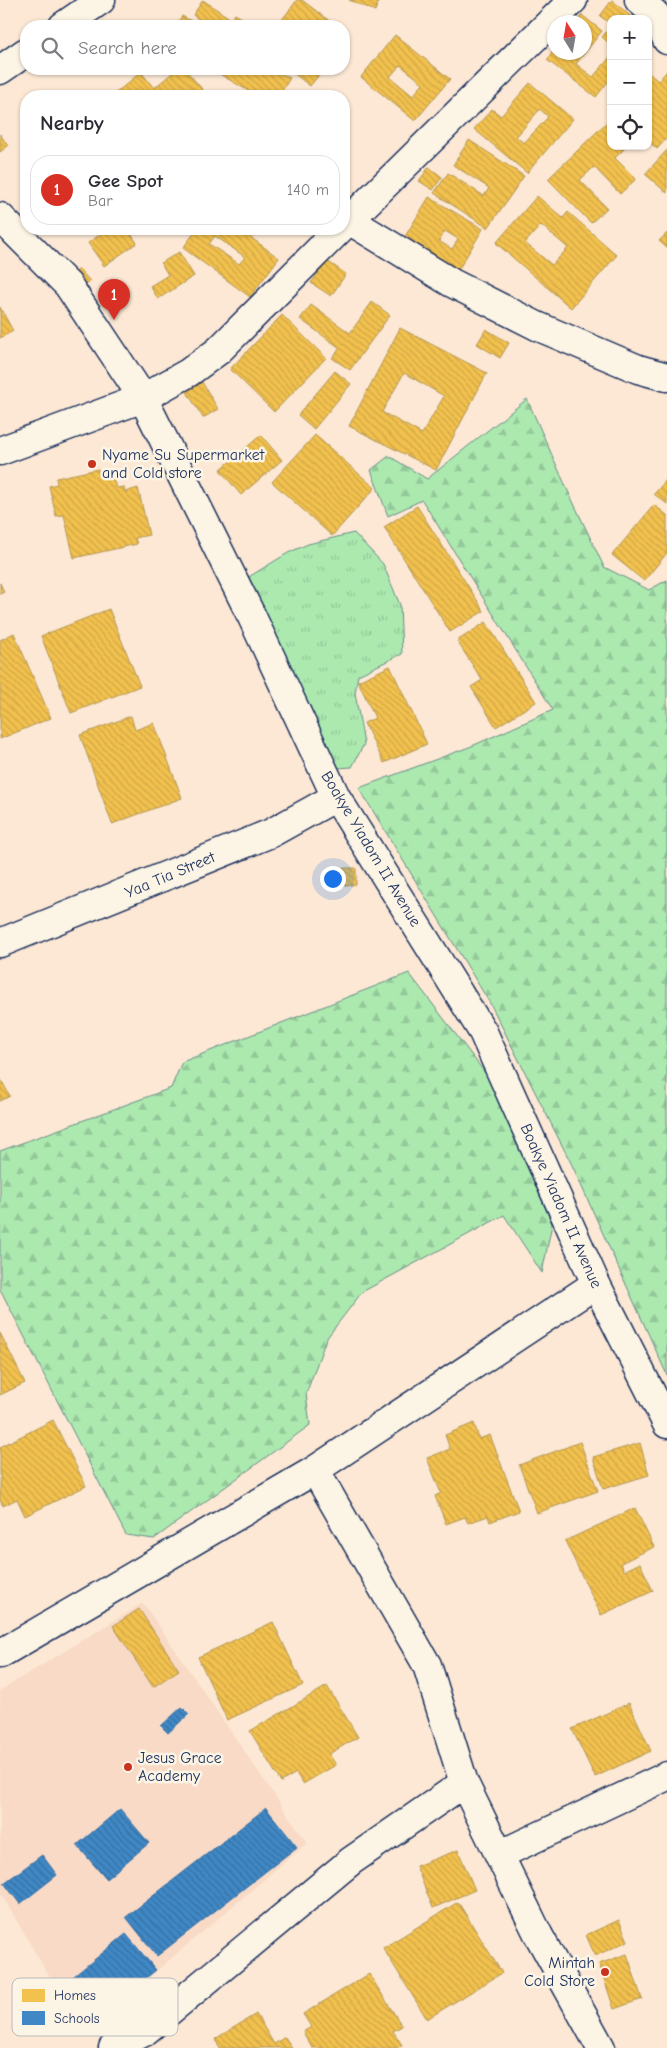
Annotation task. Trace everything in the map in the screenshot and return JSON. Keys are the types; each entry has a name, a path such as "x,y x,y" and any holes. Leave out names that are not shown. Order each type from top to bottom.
{"street":[{"path":"72,20 101,0"},
{"path":"350,219 573,0"},
{"path":"639,0 654,14 667,40"},
{"path":"0,70 20,56"},
{"name":"Boakye Yiadom II Avenue","path":"0,217 68,284 143,398 252,617 336,797 483,1032 596,1284 660,1391 667,1424"},
{"path":"350,228 537,326 638,369 667,377"},
{"path":"0,451 143,398 188,373 218,351 334,235"},
{"name":"Yaa Tia Street","path":"0,943 271,833 336,797"},
{"path":"0,1654 315,1470 596,1284"},
{"path":"315,1470 427,1665 464,1783 539,1936 601,2048"},
{"path":"499,1855 667,1776"},
{"path":"178,2013 351,1861 464,1783"},
{"path":"113,2048 147,2040"}],"shaded area":[{"name":"Jesus Grace Academy","path":"143,1603 307,1843 148,1978 50,1978 0,1892 0,1691"}],"green space":[{"path":"527,399 604,567 649,590 667,580 667,1375 572,1165 491,1005 359,788 472,746 553,710 422,500 388,516 371,470 389,456 427,479"},
{"path":"354,533 383,564 400,605 402,654 358,675 355,693 364,744 352,767 337,768 247,578 288,553 308,544"},
{"path":"409,973 492,1082 552,1224 542,1273 504,1215 362,1292 326,1339 306,1394 310,1425 154,1539 126,1535 0,1289 0,1151 171,1088 182,1062"}],"building: Homes":[{"path":"203,0 228,17 226,20 200,20 193,15"},
{"path":"297,0 302,0 328,20 282,20"},
{"path":"349,0 379,0 375,11"},
{"path":"612,0 629,15 607,15 607,21 600,16"},
{"path":"235,14 246,20 230,20"},
{"path":"182,16 190,20 180,20"},
{"path":"592,23 602,31 592,44"},
{"path":"607,31 607,41 602,37"},
{"path":"395,35 450,79 415,121 361,77","holes":["400,65 423,83 413,96 390,77"]},
{"path":"547,60 579,60 576,64 593,77 607,61 607,83 596,97"},
{"path":"667,71 667,138 657,149 652,145 652,76 658,81"},
{"path":"137,75 143,75 154,88 170,75 190,75 203,90 119,90"},
{"path":"221,75 284,75 290,78 283,90 247,90"},
{"path":"296,75 319,75 310,86"},
{"path":"530,83 573,119 527,173 474,129 492,109 501,116","holes":["540,109 548,117 524,143 516,137"]},
{"path":"607,122 607,150 623,150 615,158 636,179 620,194 594,167 580,180 607,208 591,223 548,179"},
{"path":"0,134 8,146 0,152"},
{"path":"469,140 524,176 488,228 434,193 448,173 484,196 489,188 453,165"},
{"path":"667,150 667,193 645,174"},
{"path":"429,167 442,177 433,190 419,181"},
{"path":"537,196 563,218 568,212 617,255 571,308 496,243","holes":["541,225 568,248 552,265 525,243"]},
{"path":"429,197 483,229 455,275 401,243","holes":["445,231 458,239 452,249 439,241"]},
{"path":"667,233 667,248 659,241"},
{"path":"99,235 132,235 137,243 104,266 88,243"},
{"path":"193,235 247,235 279,258 250,297 183,248","holes":["215,236 245,257 239,264 209,244"]},
{"path":"179,252 194,276 158,299 150,286 168,275 161,263"},
{"path":"327,261 346,274 331,296 311,283"},
{"path":"79,269 90,281 78,291 68,280"},
{"path":"372,302 390,315 350,370 332,358 340,348 300,319 311,305 350,333"},
{"path":"0,307 13,331 0,338"},
{"path":"282,315 326,358 274,412 230,369"},
{"path":"400,328 487,373 436,470 349,426","holes":["404,373 444,396 422,434 382,412"]},
{"path":"486,329 509,343 500,358 477,344"},
{"path":"335,371 351,384 314,429 298,415"},
{"path":"202,382 218,409 203,418 187,392"},
{"path":"261,435 282,460 241,495 220,470"},
{"path":"315,435 375,488 332,536 272,482"},
{"path":"98,469 100,477 112,474 116,488 124,487 125,492 138,488 149,535 135,538 137,544 74,558 64,515 56,516 49,486 57,484 56,478"},
{"path":"667,479 667,504 654,494"},
{"path":"654,505 667,515 667,553 644,581 612,555"},
{"path":"417,506 484,611 450,632 384,527"},
{"path":"0,583 4,592 0,594"},
{"path":"109,609 140,686 71,713 41,636"},
{"path":"486,622 536,702 496,727 471,687 482,680 457,641"},
{"path":"14,633 51,718 0,739 0,640"},
{"path":"390,666 427,744 384,763 364,723 375,718 358,681"},
{"path":"131,716 135,730 154,723 182,798 112,824 80,735"},
{"path":"334,868 356,868 356,885 334,886"},
{"path":"0,1078 10,1096 0,1101"},
{"path":"0,1333 25,1383 0,1395"},
{"path":"53,1420 86,1486 25,1516 17,1499 3,1506 0,1500 0,1447"},
{"path":"474,1423 479,1439 490,1435 519,1511 490,1522 488,1516 468,1523 465,1517 446,1524 435,1496 441,1493 427,1458 450,1449 445,1435"},
{"path":"580,1442 598,1491 537,1513 519,1465"},
{"path":"640,1443 649,1475 603,1489 593,1457"},
{"path":"635,1508 654,1547 621,1563 624,1571 640,1563 653,1591 601,1615 565,1541"},
{"path":"139,1609 179,1670 153,1687 113,1626"},
{"path":"273,1622 303,1685 227,1720 198,1657"},
{"path":"327,1686 358,1737 329,1754 336,1765 303,1784 296,1773 281,1782 250,1731"},
{"path":"629,1703 651,1751 595,1777 572,1729"},
{"path":"458,1850 475,1890 433,1908 416,1866"},
{"path":"458,1902 502,1973 427,2019 383,1948"},
{"path":"619,1920 628,1941 595,1956 586,1935"},
{"path":"627,1954 642,1999 614,2009 599,1964"},
{"path":"369,1974 402,2026 393,2031 402,2045 397,2048 312,2048 303,2032 311,2027 303,2014"},
{"path":"256,2014 274,2044 285,2037 292,2048 220,2048 215,2039"}],"building: Schools":[{"path":"182,1707 189,1714 168,1733 161,1726"},
{"path":"266,1808 297,1847 157,1956 126,1917"},
{"path":"120,1809 149,1843 106,1879 77,1845"},
{"path":"42,1855 57,1875 20,1904 4,1883"},
{"path":"126,1934 156,1970 146,1978 72,1978"}],"place":[{"name":"Gee Spot","path":"114,320"},
{"name":"Nyame Su Supermarket and Cold store","path":"92,464"},
{"name":"Jesus Grace Academy","path":"128,1767"},
{"name":"Mintah Cold Store","path":"605,1972"}]}
